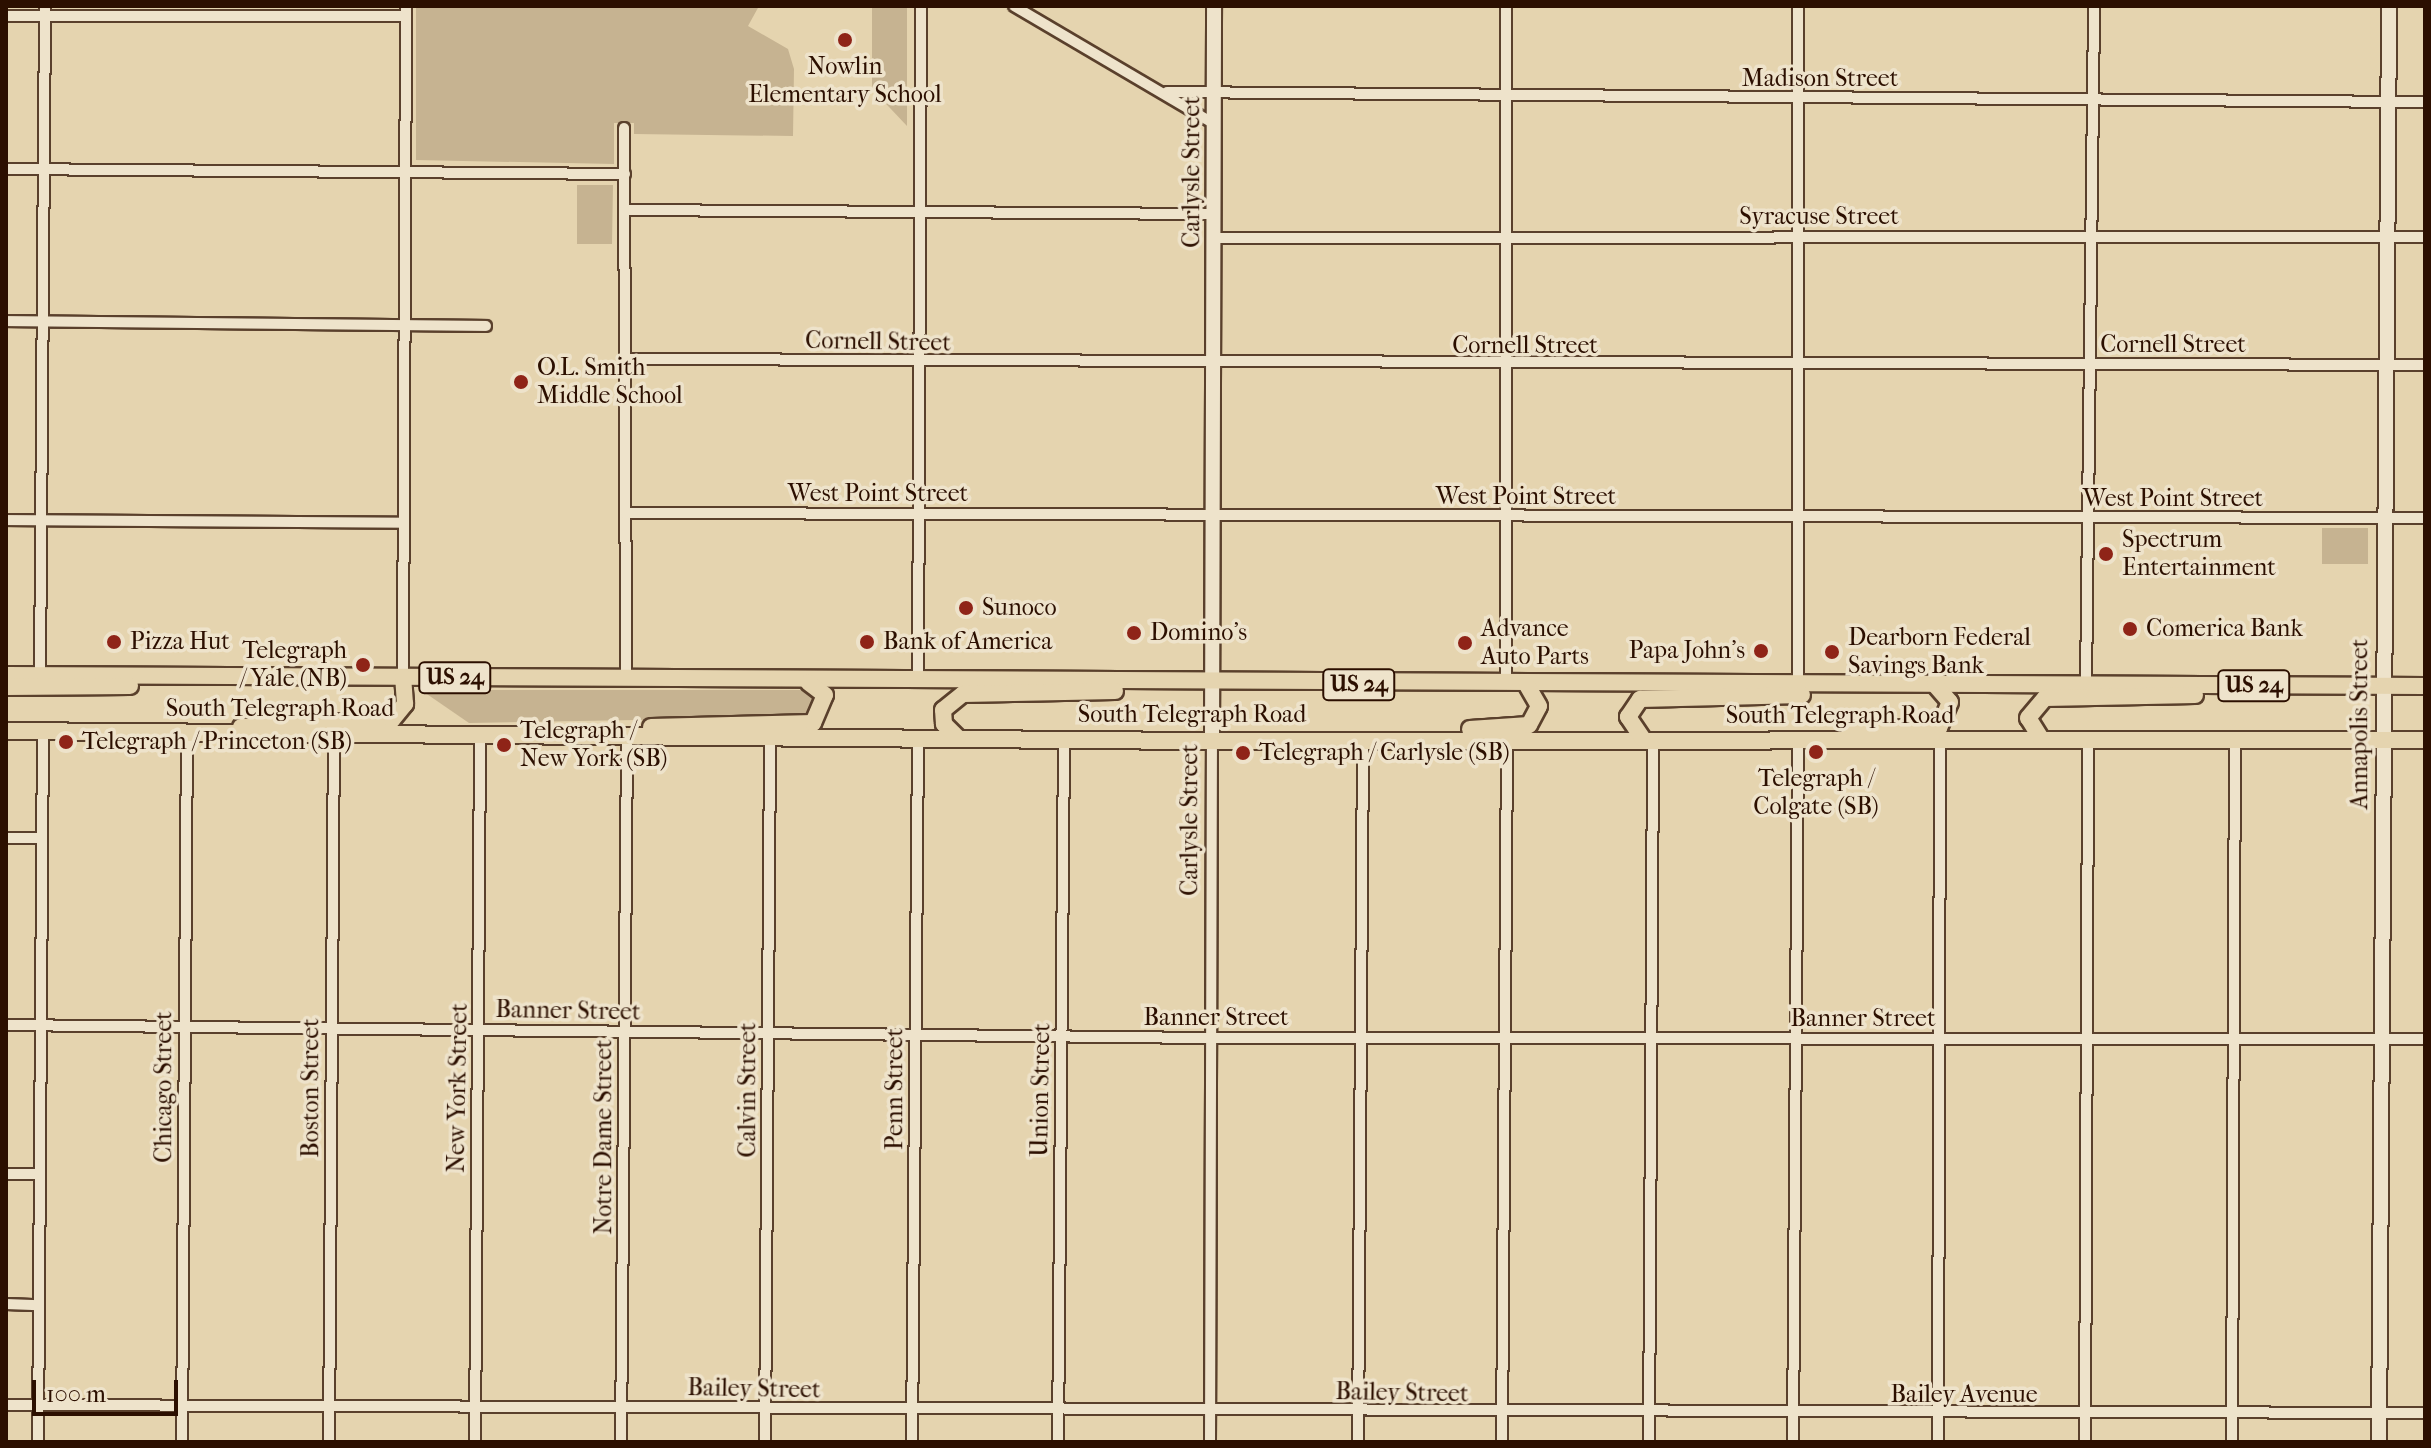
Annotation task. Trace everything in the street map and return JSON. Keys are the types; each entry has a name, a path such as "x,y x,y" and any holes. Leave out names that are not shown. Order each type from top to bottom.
{"main road":[{"name":"South Telegraph Road","path":"6,675 1212,685 2425,686"},
{"path":"6,687 104,688 171,676"},
{"path":"216,733 266,721 392,720 405,704 403,677"},
{"path":"604,736 683,724 813,723 825,695 806,681"},
{"path":"958,738 942,717 946,703 963,694 1082,695 1142,684"},
{"path":"1345,740 1384,729 1524,727 1539,706 1527,685"},
{"path":"1648,740 1628,717 1640,699 1768,698 1847,685"},
{"path":"1737,740 1796,729 1939,728 1950,702 1935,685"},
{"path":"2042,740 2029,712 2045,698 2177,697 2244,686"},
{"name":"South Telegraph Road","path":"6,731 1212,741 2424,740"}],"street":[{"path":"918,682 921,6"},
{"path":"1014,6 1167,92 1214,124"},
{"name":"Carlysle Street","path":"1210,1442 1214,6"},
{"path":"1506,6 1506,685"},
{"path":"1798,6 1798,686"},
{"path":"2086,685 2094,6"},
{"name":"Annapolis Street","path":"2379,1442 2389,6"},
{"path":"40,675 45,11"},
{"path":"6,16 45,11 406,11 403,677"},
{"name":"Madison Street","path":"1167,92 1506,98 2425,102"},
{"path":"624,128 626,680"},
{"path":"6,169 625,174"},
{"path":"625,210 1213,214"},
{"name":"Syracuse Street","path":"1213,238 2425,237"},
{"path":"6,321 486,326"},
{"name":"Cornell Street","path":"626,359 1213,366 2425,365"},
{"name":"West Point Street","path":"626,513 1213,518 2425,518"},
{"path":"6,520 403,523"},
{"path":"38,1442 43,732"},
{"name":"Chicago Street","path":"182,1442 187,733"},
{"name":"Boston Street","path":"329,1442 334,734"},
{"name":"New York Street","path":"475,1442 480,735"},
{"name":"Notre Dame Street","path":"621,1442 627,736"},
{"name":"Calvin Street","path":"765,1442 770,737"},
{"name":"Penn Street","path":"912,1442 918,737"},
{"name":"Union Street","path":"1058,1442 1064,738"},
{"path":"1358,1442 1363,740"},
{"path":"1502,1442 1507,740"},
{"path":"1648,740 1649,1442"},
{"path":"1793,1442 1798,740"},
{"path":"2232,1442 2235,740"},
{"path":"1938,1442 1940,741"},
{"path":"2085,1442 2088,741"},
{"path":"6,838 42,838"},
{"name":"Banner Street","path":"6,1025 1212,1038 2425,1039"},
{"path":"6,1174 40,1174"},
{"path":"6,1304 39,1305"},
{"name":"Bailey Street","path":"6,1405 182,1402 1502,1414"},
{"name":"Bailey Avenue","path":"1502,1414 2425,1413"}],"shaded area":[{"path":"416,6 759,6 748,26 788,49 794,69 793,136 634,134 634,123 614,123 614,164 416,160"},
{"path":"872,6 907,6 907,126 872,89"},
{"path":"577,185 613,185 612,244 577,244"},
{"path":"2322,528 2368,528 2368,564 2322,564"},
{"path":"421,690 803,690 816,700 807,717 469,723"}],"place":[{"name":"Nowlin Elementary School","path":"845,40"},
{"name":"O.L. Smith Middle School","path":"521,382"},
{"name":"Spectrum Entertainment","path":"2106,554"},
{"name":"Sunoco","path":"966,608"},
{"name":"Comerica Bank","path":"2130,629"},
{"name":"Domino's","path":"1134,633"},
{"name":"Pizza Hut","path":"114,642"},
{"name":"Bank of America","path":"867,642"},
{"name":"Advance Auto Parts","path":"1465,643"},
{"name":"Papa John's","path":"1761,651"},
{"name":"Dearborn Federal Savings Bank","path":"1832,652"},
{"name":"Telegraph / Yale (NB)","path":"363,665"},
{"name":"Telegraph / Princeton (SB)","path":"66,742"},
{"name":"Telegraph / New York (SB)","path":"504,745"},
{"name":"Telegraph / Colgate (SB)","path":"1816,752"},
{"name":"Telegraph / Carlysle (SB)","path":"1243,753"}]}
